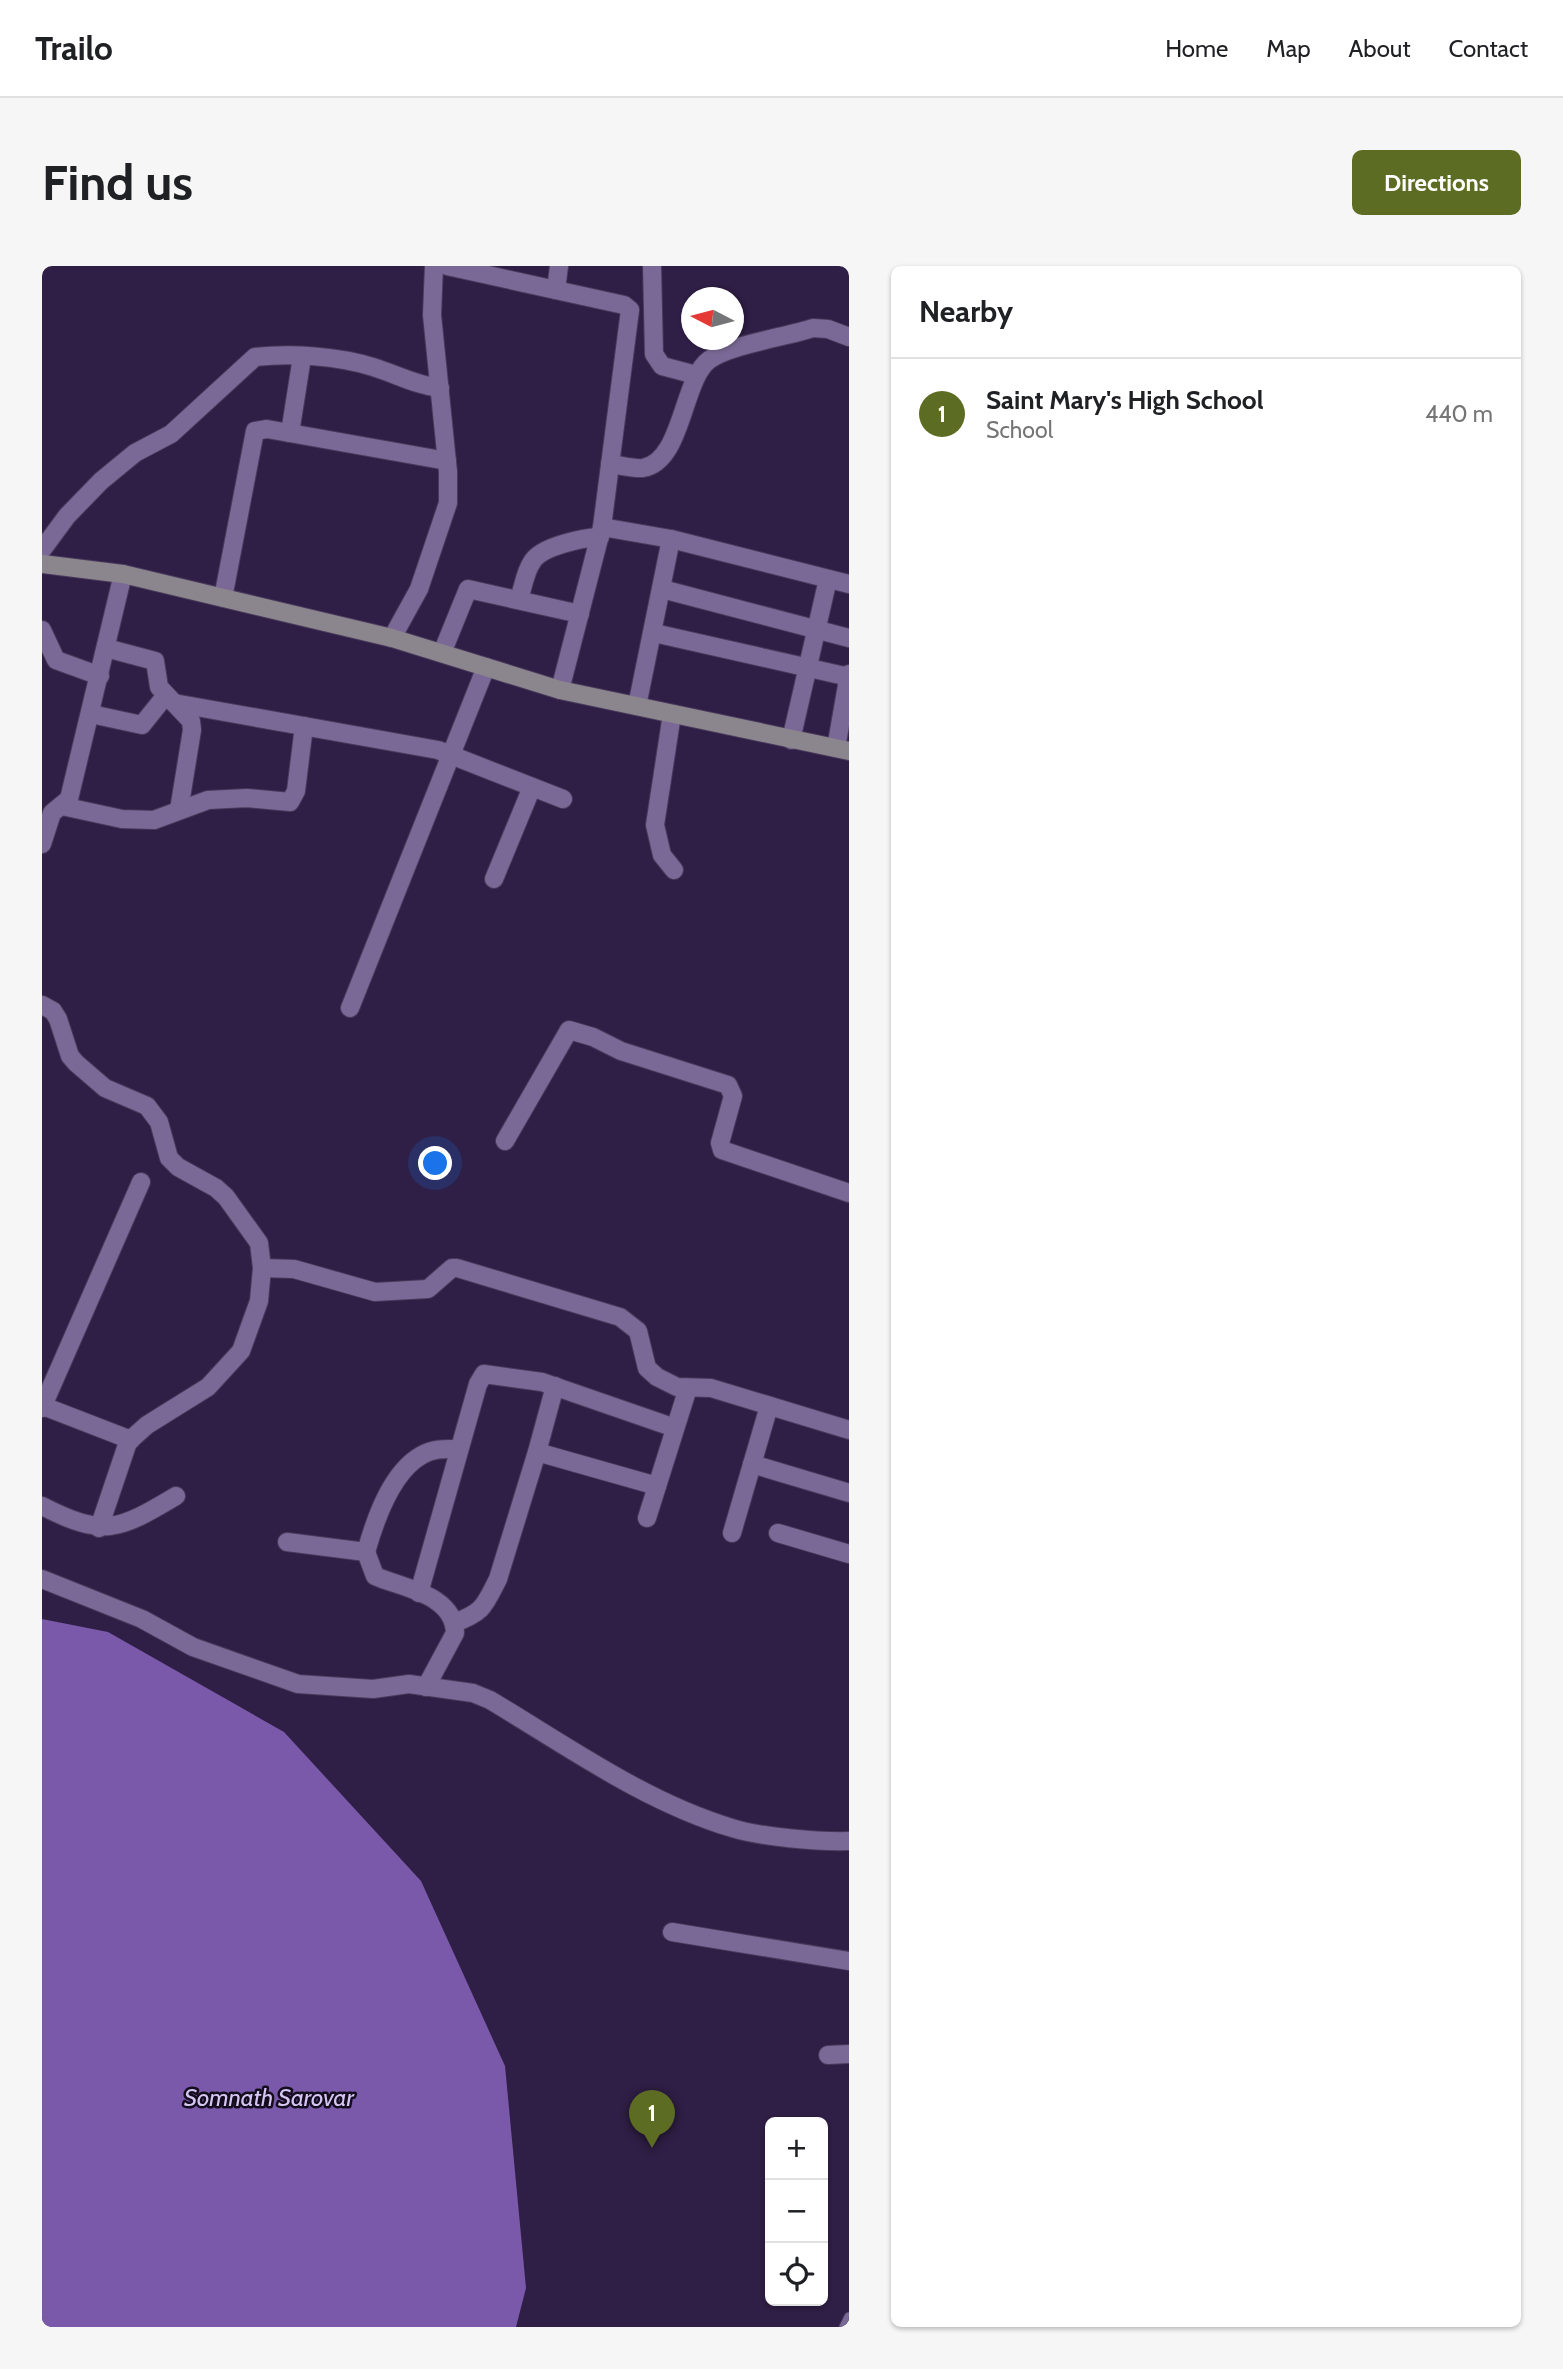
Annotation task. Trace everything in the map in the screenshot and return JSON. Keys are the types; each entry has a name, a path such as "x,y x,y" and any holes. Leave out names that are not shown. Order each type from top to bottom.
{"street":[{"path":"392,638 419,589 445,519 449,495 432,315 434,266"},
{"path":"447,266 624,304 630,310 601,532 560,691"},
{"path":"556,290 559,266"},
{"path":"652,266 654,354 662,366 696,375"},
{"path":"610,464 642,468 654,461 677,432 696,375 708,360 719,354 813,328 828,328 849,337"},
{"path":"42,550 67,516 101,481 135,453 174,431 251,359 267,355 302,357 371,366 411,383 440,388"},
{"path":"290,433 302,357"},
{"path":"223,598 252,435 260,428 447,461"},
{"path":"519,599 536,557 601,532 671,540 849,584"},
{"path":"637,706 671,540"},
{"path":"42,564 123,574 392,638 560,691 842,749 849,676 654,633"},
{"path":"42,844 49,817 69,799 123,574"},
{"path":"791,740 828,579"},
{"path":"442,653 468,589 580,614"},
{"path":"662,589 849,638"},
{"path":"42,630 56,660 100,676"},
{"path":"106,649 155,662 157,683 192,725 179,810"},
{"path":"350,1008 449,754 486,667"},
{"path":"91,714 142,725 170,699"},
{"path":"170,699 449,754 563,800"},
{"path":"672,714 655,825 662,855 674,870"},
{"path":"62,806 139,820 165,818 208,800 233,798 290,802 296,791 304,726"},
{"path":"494,879 532,787"},
{"path":"42,1004 53,1011 58,1019 70,1056 76,1063 106,1088 148,1106 159,1122 169,1158 178,1167 216,1188 226,1197 259,1242 262,1268 256,1314 241,1351 208,1387 147,1425 131,1440 99,1528"},
{"path":"505,1141 569,1030 593,1037 621,1051 728,1085 733,1097 720,1143 722,1150 849,1193"},
{"path":"131,1440 43,1407 84,1308 119,1238 141,1182"},
{"path":"262,1268 294,1269 375,1292 428,1289 452,1268 457,1268 620,1317 638,1331 651,1374 677,1387 711,1388 849,1430"},
{"path":"419,1593 478,1384 484,1374 494,1373 555,1386 676,1428"},
{"path":"454,1623 478,1613 489,1598 498,1578 555,1386"},
{"path":"648,1518 688,1388"},
{"path":"732,1533 769,1406"},
{"path":"426,1687 453,1641 454,1623 440,1604 375,1576 366,1552 384,1504 410,1464 430,1451 459,1450"},
{"path":"537,1452 657,1486"},
{"path":"752,1464 849,1493"},
{"path":"42,1506 71,1520 99,1528 138,1518 176,1496"},
{"path":"778,1533 849,1553"},
{"path":"287,1542 366,1552"},
{"path":"42,1579 142,1619 193,1647 298,1684 373,1689 409,1684 482,1696 645,1793 732,1828 849,1841"},
{"path":"672,1932 849,1961"},
{"path":"828,2055 849,2054"}],"lane":[{"path":"844,2327 849,2316"}],"water":[{"name":"Somnath Sarovar","path":"42,1619 108,1632 284,1732 421,1881 505,2066 526,2288 516,2327 42,2327"}],"place":[{"name":"Saint Mary's High School","path":"652,2148"}]}
